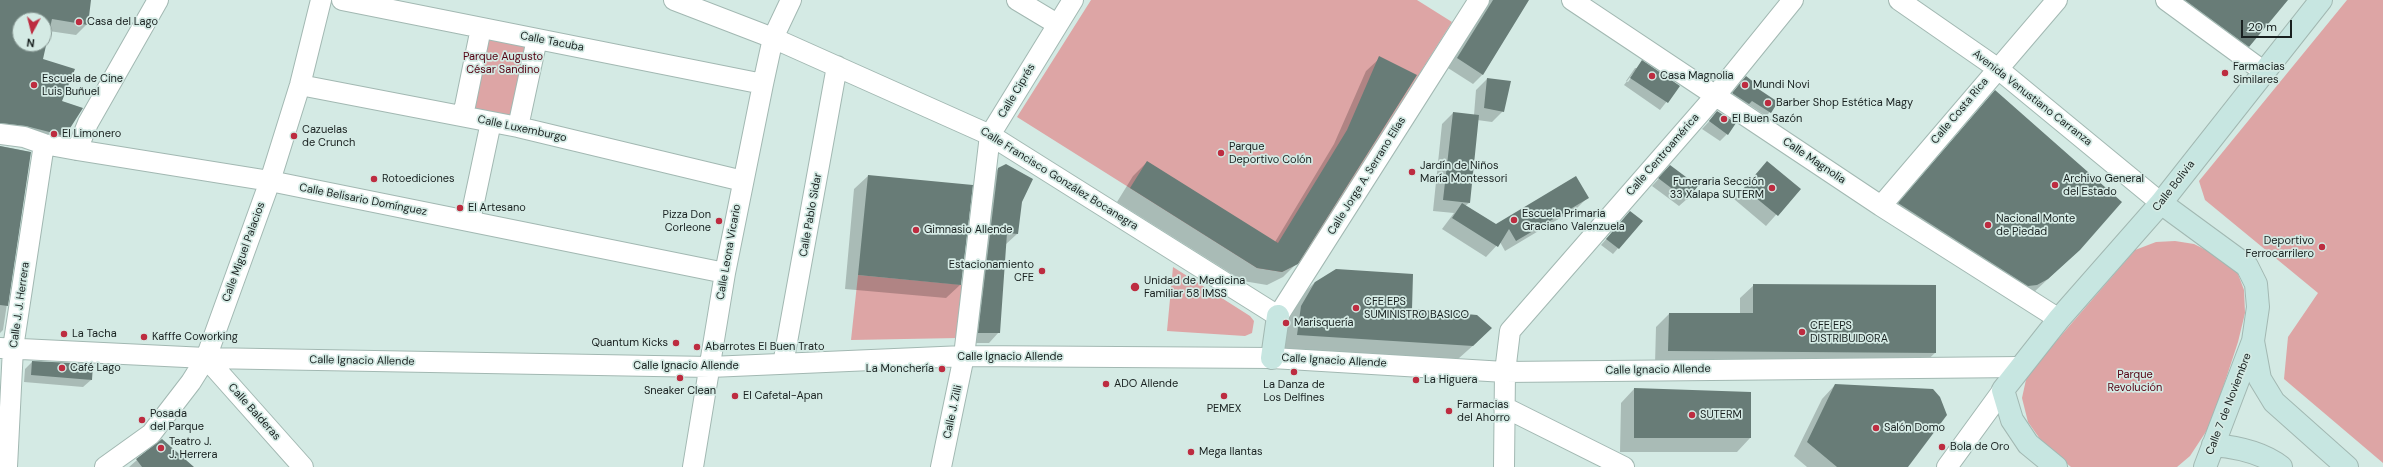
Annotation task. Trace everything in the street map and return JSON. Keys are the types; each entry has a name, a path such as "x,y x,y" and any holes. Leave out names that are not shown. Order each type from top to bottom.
{"main road":[{"name":"Calle Bolivia","path":"2003,390 2059,319 2140,228 2263,71 2321,0"},
{"path":"2186,171 2184,199 2196,228"},
{"path":"2161,202 2248,266 2256,284 2258,307 2253,341 2260,379 2274,402 2347,467"},
{"path":"2140,228 2165,224 2196,228"},
{"name":"Calle Jorge A. Serrano Elías","path":"1272,358 1278,316"},
{"name":"Calle 7 de Noviembre","path":"2205,467 2253,341"},
{"path":"2003,390 2012,420 2028,444 2056,467"},
{"path":"2213,445 2258,454 2271,459 2281,467"}],"street":[{"path":"77,150 88,123 158,0"},
{"name":"Calle Miguel Palacios","path":"105,467 151,434 191,382 206,358 270,181 300,85 321,0"},
{"name":"Calle Tacuba","path":"342,0 763,84"},
{"name":"Calle Francisco González Bocanegra","path":"674,0 772,38 990,134 1278,316"},
{"name":"Calle Leona Vicario","path":"693,467 725,273 772,38 791,0"},
{"path":"1017,0 1057,24"},
{"name":"Calle Ciprés","path":"964,356 990,134 1073,0"},
{"name":"Calle Jorge A. Serrano Elías","path":"1278,316 1479,0"},
{"name":"Calle Magnolia","path":"1572,0 1881,206 2059,319"},
{"name":"Calle Centroamérica","path":"1504,467 1505,372 1510,331 1716,95 1793,0"},
{"name":"Avenida Venustiano Carranza","path":"1899,0 1997,68 2161,202"},
{"name":"Calle Costa Rica","path":"1881,206 1997,68 2057,0"},
{"path":"2166,0 2263,71"},
{"path":"463,116 481,28"},
{"path":"518,127 537,39"},
{"name":"Calle Pablo Sidar","path":"782,364 791,324 837,66"},
{"name":"Calle Luxemburgo","path":"300,85 518,127 743,181"},
{"path":"470,222 492,122"},
{"name":"Calle Belisario Domínguez","path":"0,134 38,140 44,144 77,150 270,181 725,273"},
{"name":"Calle J. J. Herrera","path":"7,467 7,348 44,144"},
{"name":"Calle Ignacio Allende","path":"7,348 206,358 710,367 964,356 1272,358 1505,372 2020,367"},
{"name":"Calle J. Zilli","path":"941,467 964,356"},
{"name":"Calle Balderas","path":"206,358 303,467"},
{"path":"1947,467 2003,390"},
{"path":"1504,408 1624,467"}],"green space":[{"name":"Parque Deportivo Colón","path":"1091,0 1417,0 1452,22 1301,262 1282,272 1257,268 1017,117"},
{"name":"Deportivo Ferrocarrilero","path":"2347,0 2383,0 2383,463 2284,379 2288,337 2318,293 2205,200 2199,181"},
{"name":"Parque Augusto César Sandino","path":"483,31 534,40 516,124 466,115"},
{"name":"Parque Revolución","path":"2175,241 2194,244 2222,258 2238,274 2244,290 2245,313 2238,342 2211,424 2190,456 2177,467 2071,467 2045,446 2028,422 2022,398 2027,375 2135,250 2156,242"},
{"path":"1173,267 1250,316 1254,321 1252,333 1245,336 1167,331"},
{"path":"858,275 964,285 958,338 851,340"}],"building":[{"name":"Escuela de Cine Luis Buñuel","path":"0,0 91,0 88,25 52,19 52,12 12,12 12,52 45,52 43,59 75,69 62,101 83,108 65,136 26,126 0,123"},
{"path":"1493,0 1529,0 1483,75 1457,58"},
{"path":"2185,0 2288,0 2249,47"},
{"path":"1379,56 1417,75 1298,264 1282,272 1257,268 1130,188 1147,161 1278,243 1347,130"},
{"name":"Casa Magnolia","path":"1642,60 1680,86 1668,103 1630,78"},
{"path":"1746,76 1756,84 1754,86 1778,102 1771,113 1752,101 1749,104 1732,93"},
{"path":"1487,78 1511,81 1504,112 1484,108"},
{"path":"1995,90 2122,202 2080,250 2048,279 2037,285 2028,286 1898,203"},
{"name":"El Buen Sazón","path":"1717,111 1736,123 1728,135 1709,121"},
{"path":"1453,112 1479,115 1470,203 1443,200"},
{"path":"0,146 31,152 8,306 0,305"},
{"name":"Funeraria Sección 33 Xalapa SUTERM","path":"1767,161 1801,189 1778,216 1744,188"},
{"path":"1006,164 1033,179 1022,202 1018,234 1007,233 1000,333 978,333 998,168"},
{"path":"1670,165 1698,186 1687,200 1658,178"},
{"name":"Gimnasio Allende","path":"868,175 973,185 961,285 858,275"},
{"path":"1576,176 1589,198 1516,241 1509,229 1498,247 1452,218 1462,203 1496,224"},
{"path":"1630,211 1643,221 1619,249 1606,239"},
{"name":"CFE EPS SUMINISTRO BASICO","path":"1336,269 1413,274 1412,309 1477,315 1492,328 1473,346 1297,335 1301,306 1315,282"},
{"name":"CFE EPS DISTRIBUIDORA","path":"1753,284 1936,285 1936,353 1668,351 1669,313 1753,313"},
{"name":"Café Lago","path":"32,361 93,364 92,380 31,375"},
{"name":"Salón Domo","path":"1835,384 1933,389 1940,397 1947,415 1908,467 1837,467 1807,442"},
{"name":"SUTERM","path":"1634,388 1751,392 1751,438 1634,438"},
{"name":"Teatro J. J. Herrera","path":"162,439 194,467 142,467 136,459"}],"place":[{"name":"Casa del Lago","path":"79,22"},
{"name":"Farmacias Similares","path":"2225,73"},
{"name":"Casa Magnolia","path":"1652,76"},
{"name":"Escuela de Cine Luis Buñuel","path":"34,85"},
{"name":"Mundi Novi","path":"1745,85"},
{"name":"Barber Shop Estética Magy","path":"1768,103"},
{"name":"El Buen Sazón","path":"1724,119"},
{"name":"El Limonero","path":"54,134"},
{"name":"Cazuelas de Crunch","path":"294,136"},
{"name":"Parque Deportivo Colón","path":"1221,153"},
{"name":"Jardín de Niños María Montessori","path":"1412,172"},
{"name":"Rotoediciones","path":"374,179"},
{"name":"Archivo General del Estado","path":"2055,185"},
{"name":"Funeraria Sección 33 Xalapa SUTERM","path":"1772,188"},
{"name":"El Artesano","path":"460,208"},
{"name":"Escuela Primaria Graciano Valenzuela","path":"1514,220"},
{"name":"Pizza Don Corleone","path":"719,221"},
{"name":"Nacional Monte de Piedad","path":"1988,225"},
{"name":"Gimnasio Allende","path":"916,230"},
{"name":"Deportivo Ferrocarrilero","path":"2322,247"},
{"name":"Estacionamiento CFE","path":"1042,271"},
{"name":"Unidad de Medicina Familiar 58 IMSS","path":"1135,287"},
{"name":"CFE EPS SUMINISTRO BASICO","path":"1356,308"},
{"name":"Marisquería","path":"1286,323"},
{"name":"CFE EPS DISTRIBUIDORA","path":"1802,332"},
{"name":"La Tacha","path":"64,334"},
{"name":"Kafffe Coworking","path":"144,337"},
{"name":"Quantum Kicks","path":"676,343"},
{"name":"Abarrotes El Buen Trato","path":"697,347"},
{"name":"Café Lago","path":"62,368"},
{"name":"La Monchería","path":"942,369"},
{"name":"La Danza de Los Delfines","path":"1294,372"},
{"name":"Sneaker Clean","path":"680,378"},
{"name":"La Higuera","path":"1416,380"},
{"name":"ADO Allende","path":"1106,384"},
{"name":"El Cafetal-Apan","path":"735,396"},
{"name":"PEMEX","path":"1224,396"},
{"name":"Farmacias del Ahorro","path":"1449,411"},
{"name":"SUTERM","path":"1692,415"},
{"name":"Posada del Parque","path":"142,420"},
{"name":"Salón Domo","path":"1876,428"},
{"name":"Bola de Oro","path":"1942,447"},
{"name":"Teatro J. J. Herrera","path":"161,448"},
{"name":"Mega llantas","path":"1191,452"}]}
